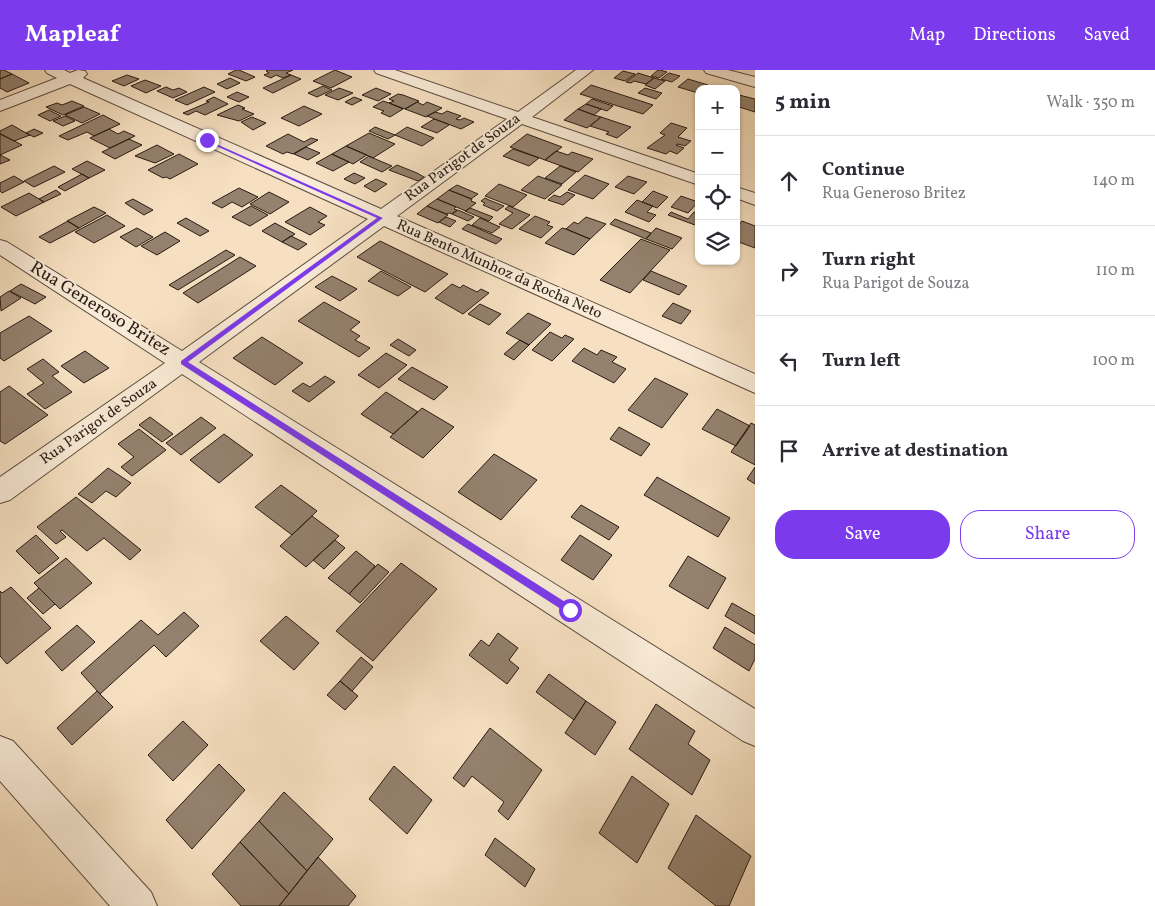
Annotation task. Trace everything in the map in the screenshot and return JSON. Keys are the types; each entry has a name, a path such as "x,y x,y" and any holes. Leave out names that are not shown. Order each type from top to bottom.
{"street":[{"path":"0,106 60,74 88,70"},
{"path":"381,70 695,179"},
{"name":"Rua Parigot de Souza","path":"0,492 586,70"},
{"path":"711,70 755,82"},
{"name":"Rua Bento Munhoz da Rocha Neto","path":"60,74 755,384"},
{"path":"740,193 755,199"},
{"name":"Rua Generoso Britez","path":"0,246 755,729"},
{"path":"0,754 137,906"}],"building":[{"path":"0,70 4,70 12,74 0,79"},
{"path":"236,70 255,77 246,81 228,74"},
{"path":"293,70 286,73 291,75 283,78 276,75 271,78 264,75 269,73 266,71"},
{"path":"335,70 352,77 331,88 313,81"},
{"path":"658,70 667,72 659,78 651,76"},
{"path":"623,71 635,74 625,81 614,78"},
{"path":"638,73 654,78 646,84 634,81 631,83 626,82"},
{"path":"669,73 680,76 672,82 661,79"},
{"path":"12,74 29,83 7,92 0,88 0,79"},
{"path":"127,75 139,79 124,86 112,81"},
{"path":"291,75 301,79 273,93 263,88"},
{"path":"230,78 240,83 227,89 217,84"},
{"path":"654,78 665,81 655,89 645,85"},
{"path":"688,79 708,85 695,85 695,92 678,87"},
{"path":"145,80 161,86 146,93 131,86"},
{"path":"591,85 653,105 643,114 580,94"},
{"path":"323,86 332,90 317,97 308,93"},
{"path":"166,87 173,90 179,88 187,92 173,98 157,91"},
{"path":"204,87 215,92 187,105 175,100"},
{"path":"339,88 353,93 338,100 325,95"},
{"path":"376,88 391,94 378,101 362,95"},
{"path":"645,88 662,93 656,99 638,93"},
{"path":"237,92 249,97 239,102 227,97"},
{"path":"398,94 419,101 405,109 389,103 394,101 389,99"},
{"path":"740,95 755,99 755,112 740,107"},
{"path":"214,97 228,104 205,115 196,111 188,115 183,113 209,102 206,101"},
{"path":"354,97 362,100 352,105 345,102"},
{"path":"592,99 613,106 607,111 586,104"},
{"path":"72,101 84,106 63,115 46,107 57,103 62,105"},
{"path":"383,101 403,109 390,117 381,113 384,111 373,107"},
{"path":"417,102 423,105 427,102 442,108 426,117 405,109"},
{"path":"586,104 601,109 594,115 578,109"},
{"path":"238,105 245,108 242,109 254,114 239,121 217,115"},
{"path":"304,106 322,114 299,126 281,118"},
{"path":"84,107 100,114 82,123 65,115"},
{"path":"578,109 601,117 587,128 564,120"},
{"path":"49,110 61,116 50,121 38,115"},
{"path":"447,111 461,116 456,119 464,118 474,122 461,129 427,116 435,112 442,114"},
{"path":"103,115 120,124 94,136 87,132 68,140 59,136"},
{"path":"65,116 75,121 63,126 53,121"},
{"path":"252,117 266,123 253,130 241,122"},
{"path":"601,117 631,127 617,138 606,134 609,132 590,126"},
{"path":"434,119 449,125 437,133 421,127"},
{"path":"671,123 687,128 678,137 691,141 685,146 676,145 684,148 677,154 670,151 666,154 647,148 665,135 660,133"},
{"path":"12,125 30,135 14,141 0,134 0,131"},
{"path":"375,127 395,135 388,139 369,131"},
{"path":"407,127 434,138 422,146 395,135"},
{"path":"34,129 43,133 34,137 26,133"},
{"path":"109,129 118,134 124,131 135,136 110,148 90,138"},
{"path":"369,133 395,144 373,158 346,146"},
{"path":"1,134 22,145 0,155"},
{"path":"288,134 304,142 311,138 318,140 293,154 287,152 283,154 266,146"},
{"path":"527,134 562,147 545,160 510,147"},
{"path":"129,139 142,145 115,159 102,152"},
{"path":"157,145 174,154 155,163 135,156"},
{"path":"346,146 367,155 353,164 332,154"},
{"path":"306,147 320,153 308,160 294,154"},
{"path":"513,149 539,158 529,166 503,156"},
{"path":"556,151 568,155 572,152 593,159 578,172 545,160"},
{"path":"179,154 198,164 170,179 163,178 148,170"},
{"path":"332,154 349,162 333,171 316,163"},
{"path":"0,155 10,160 0,164"},
{"path":"369,156 392,166 382,172 360,162"},
{"path":"87,161 105,170 89,178 72,169"},
{"path":"397,165 424,177 418,181 389,170"},
{"path":"54,166 65,172 34,187 24,181"},
{"path":"560,166 576,172 562,184 545,178"},
{"path":"354,173 365,178 355,184 344,179"},
{"path":"82,174 89,178 65,191 58,187"},
{"path":"585,175 609,184 593,199 568,190"},
{"path":"14,176 24,182 2,193 0,191 0,183"},
{"path":"538,176 562,185 545,199 521,190"},
{"path":"628,176 647,182 634,194 615,187"},
{"path":"376,179 387,184 375,192 364,186"},
{"path":"499,184 527,195 513,207 485,196"},
{"path":"457,185 478,194 471,199 449,190"},
{"path":"239,188 258,197 242,207 232,202 222,208 212,203"},
{"path":"56,190 61,194 44,202 39,199"},
{"path":"449,190 472,199 471,201 476,203 466,211 437,199"},
{"path":"653,191 668,197 657,208 642,202"},
{"path":"269,192 289,202 270,214 250,204"},
{"path":"567,192 575,195 563,205 548,200 554,195 560,197"},
{"path":"29,193 44,202 16,216 1,207"},
{"path":"681,196 695,201 695,205 688,213 671,207"},
{"path":"485,198 504,206 497,211 483,205 485,203 481,201"},
{"path":"133,199 153,210 144,215 125,203"},
{"path":"437,199 456,207 454,209 457,210 452,214 446,214 427,206"},
{"path":"637,200 653,206 647,212 656,215 649,222 625,212"},
{"path":"251,206 268,215 250,226 232,217"},
{"path":"427,206 448,215 438,223 417,214"},
{"path":"509,206 530,215 512,229 499,224 513,213 505,209"},
{"path":"94,207 106,213 79,228 67,221"},
{"path":"310,207 327,216 318,222 325,225 310,235 285,222"},
{"path":"470,208 493,217 489,221 465,211"},
{"path":"458,210 474,217 468,221 452,214"},
{"path":"671,212 688,219 694,212 695,225 668,215"},
{"path":"107,215 125,226 94,243 75,232"},
{"path":"535,216 550,222 547,225 553,227 541,238 519,229"},
{"path":"446,217 456,221 450,227 439,222"},
{"path":"586,217 606,224 590,239 566,229 574,222 578,224"},
{"path":"186,218 209,231 200,236 177,223"},
{"path":"480,218 500,227 492,233 472,225"},
{"path":"615,219 651,233 646,239 610,224"},
{"path":"68,221 79,228 50,243 39,237"},
{"path":"742,221 755,226 755,248 740,242 740,223"},
{"path":"275,223 295,234 282,242 262,231"},
{"path":"468,224 502,239 496,244 462,229"},
{"path":"137,228 153,237 136,247 120,237"},
{"path":"562,228 590,239 574,255 545,243"},
{"path":"656,228 682,238 672,249 646,239"},
{"path":"165,232 180,241 157,255 141,246"},
{"path":"291,236 307,244 298,250 282,242"},
{"path":"641,239 670,250 630,293 600,280"},
{"path":"380,241 448,274 425,292 357,257"},
{"path":"226,250 235,255 178,290 169,285"},
{"path":"240,257 256,266 198,303 183,293"},
{"path":"381,271 411,287 398,296 368,281"},
{"path":"651,271 687,286 679,295 643,280"},
{"path":"332,276 357,289 340,301 315,287"},
{"path":"21,284 46,297 35,304 10,291"},
{"path":"452,284 460,288 463,285 477,292 481,289 489,293 463,314 435,298"},
{"path":"9,291 21,298 1,311 0,297"},
{"path":"324,302 360,322 350,330 360,336 355,340 370,348 359,357 298,321"},
{"path":"673,303 691,311 681,324 662,316"},
{"path":"480,304 501,314 489,325 468,314"},
{"path":"528,313 551,324 529,345 506,333"},
{"path":"29,316 52,331 4,361 0,358 0,333"},
{"path":"550,332 562,338 565,335 574,339 552,361 532,350"},
{"path":"262,337 303,363 275,385 233,358"},
{"path":"398,339 416,350 409,356 390,345"},
{"path":"520,340 529,345 514,360 504,354"},
{"path":"584,348 597,355 601,350 617,357 612,362 626,369 614,383 572,361"},
{"path":"85,351 109,368 84,383 61,366"},
{"path":"386,353 407,365 379,388 358,375"},
{"path":"43,359 59,372 52,376 72,392 45,409 27,394 44,383 27,369"},
{"path":"412,367 448,387 434,400 398,379"},
{"path":"325,376 335,382 309,402 292,391 303,383 310,387"},
{"path":"655,378 688,394 662,428 628,410"},
{"path":"9,386 48,415 5,444 0,441 0,392"},
{"path":"386,392 418,412 393,434 361,414"},
{"path":"422,408 454,427 423,458 390,437"},
{"path":"717,409 750,426 736,446 702,429"},
{"path":"150,417 173,434 162,442 139,425"},
{"path":"201,417 216,428 181,455 166,443"},
{"path":"751,423 755,425 755,465 731,452"},
{"path":"619,427 650,444 641,456 610,439"},
{"path":"139,429 166,450 132,476 121,467 134,457 118,444"},
{"path":"224,434 253,455 219,483 190,460"},
{"path":"494,454 537,480 501,520 458,492"},
{"path":"755,467 755,484 747,479"},
{"path":"108,468 131,483 116,497 106,491 92,503 78,494"},
{"path":"657,477 730,518 718,537 644,495"},
{"path":"281,485 317,511 292,535 255,507"},
{"path":"76,497 141,550 130,560 104,538 87,551 62,530 60,531 66,537 56,544 37,527"},
{"path":"581,505 619,527 609,540 571,517"},
{"path":"312,516 339,536 306,567 280,546"},
{"path":"36,535 59,558 39,574 16,551"},
{"path":"580,535 612,555 593,580 561,560"},
{"path":"335,540 345,548 324,569 313,560"},
{"path":"356,551 375,566 349,594 328,578"},
{"path":"688,556 726,578 708,609 669,586"},
{"path":"66,558 92,583 60,609 34,583"},
{"path":"401,563 437,589 373,661 336,631"},
{"path":"378,564 389,572 360,603 349,594"},
{"path":"11,587 51,628 7,664 0,656 0,591 2,593"},
{"path":"39,588 55,604 43,614 27,598"},
{"path":"732,603 755,616 755,634 725,616"},
{"path":"184,612 199,626 166,657 154,645 100,694 81,673 141,620 158,635"},
{"path":"286,616 319,643 294,670 260,641"},
{"path":"77,625 95,642 62,671 45,652"},
{"path":"725,627 755,645 755,659 749,671 713,648"},
{"path":"498,633 518,648 509,660 519,668 507,684 469,655 481,640 489,646"},
{"path":"361,657 373,667 352,691 340,681"},
{"path":"549,674 586,701 574,720 536,692"},
{"path":"340,681 358,696 345,710 327,695"},
{"path":"97,691 113,707 72,745 57,728"},
{"path":"586,701 616,722 595,755 565,733"},
{"path":"656,704 695,731 688,744 710,760 692,795 629,749"},
{"path":"183,721 208,745 173,781 148,755"},
{"path":"490,728 542,770 508,820 498,811 504,802 472,776 464,787 453,778"},
{"path":"219,764 245,790 192,849 166,820"},
{"path":"394,766 432,800 407,834 369,799"},
{"path":"632,776 669,804 637,863 599,833"},
{"path":"284,792 333,839 307,871 259,821"},
{"path":"696,815 751,856 729,906 716,906 668,868"},
{"path":"259,821 307,871 289,894 240,842"},
{"path":"495,838 535,869 525,887 485,855"},
{"path":"240,842 289,894 279,906 241,906 212,874"},
{"path":"318,857 356,896 348,906 279,906"}],"route":[{"path":"207,140 381,218 183,362 570,610"}]}
